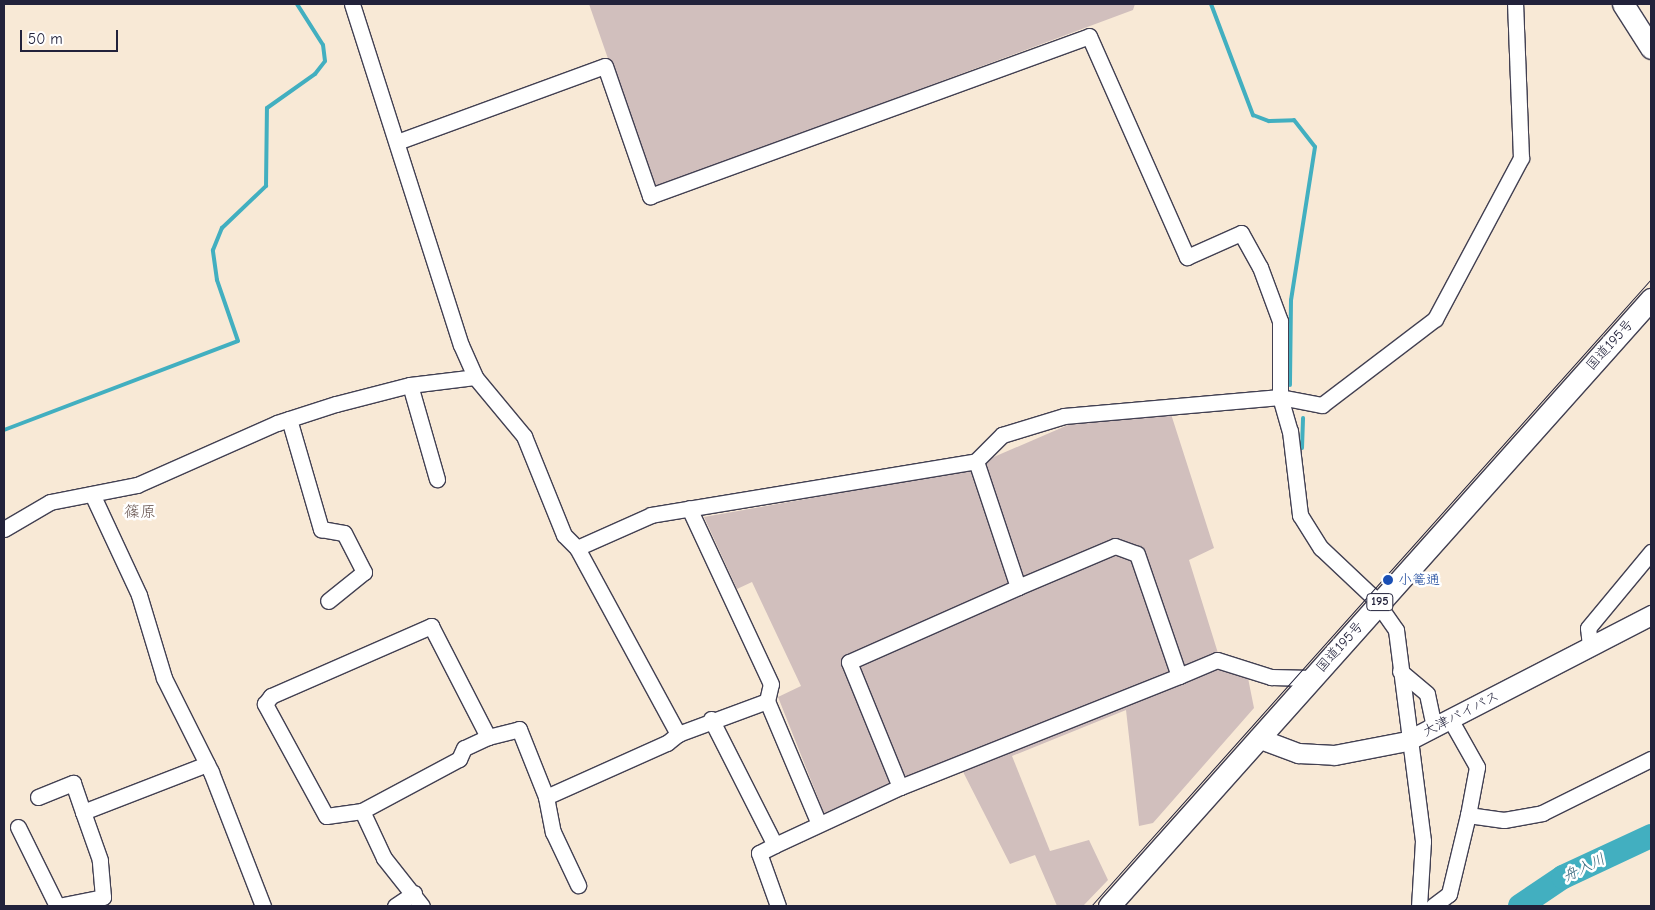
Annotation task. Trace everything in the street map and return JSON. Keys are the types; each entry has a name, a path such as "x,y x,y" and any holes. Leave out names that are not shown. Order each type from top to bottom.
{"highway":[{"path":"1623,4 1651,48"},
{"name":"国道195号","path":"1109,906 1651,299"}],"main road":[{"name":"大津バイパス","path":"1258,738 1298,753 1334,755 1407,741 1651,615"}],"street":[{"path":"352,4 461,345 475,377 524,436 564,535 577,548 678,734"},
{"path":"577,548 651,515 976,461 1002,435 1064,416 1280,397 1322,405 1435,319 1521,158 1515,4"},
{"path":"397,142 605,66 650,196 1089,36 1187,257 1241,233 1260,267 1280,321 1280,397 1290,431 1300,515 1321,548 1378,604 1396,630 1407,741 1423,841 1419,906"},
{"path":"4,529 50,502 137,485 289,419 410,385 475,377"},
{"path":"410,385 437,480"},
{"path":"289,419 321,529 344,533 364,572 328,601"},
{"path":"976,461 1018,587"},
{"path":"92,494 139,595 174,702 207,764 263,906"},
{"path":"689,508 771,684 767,701 818,822 819,828 758,853 778,906"},
{"path":"900,786 849,662 1115,546 1137,554 1179,676"},
{"path":"1590,646 1588,628 1651,552"},
{"path":"488,737 430,626 271,696 265,711 326,816 362,811 459,759 464,748 488,737 519,729 546,797 552,832 578,885"},
{"path":"818,822 900,786 1217,660 1271,677 1312,678"},
{"path":"1400,670 1427,694 1442,724 1477,767 1450,894 1433,906"},
{"path":"546,797 667,743 678,734 711,720 767,701"},
{"path":"711,720 775,846"},
{"path":"1468,816 1504,820 1542,813 1651,759"},
{"path":"83,812 207,764"},
{"path":"18,827 57,906 103,897 100,860 73,783 38,797"},
{"path":"362,811 384,858 418,900 395,906"}],"shaded area":[{"path":"589,4 1135,4 1133,10 653,188"},
{"path":"1171,414 1214,548 1189,560 1222,666 1248,678 1254,708 1153,823 1139,826 1126,710 1012,756 1050,851 1089,840 1108,880 1083,906 1057,906 1035,855 1010,864 956,758 824,813 778,697 801,686 752,582 737,589 704,517 959,472 1068,425"}],"waterway":[{"path":"4,430 238,341 217,280 213,250 222,228 266,186 267,108 315,74 325,61 323,45 297,4"},
{"path":"1211,4 1253,115 1269,121 1294,120 1315,147 1291,300 1290,385"},
{"path":"1302,448 1303,418"},
{"name":"舟入川","path":"1520,906 1563,877 1651,836"}],"tram line":[{"path":"1091,906 1651,279"}],"place":[{"name":"小篭通","path":"1388,580"}],"district":[{"name":"篠原","path":"140,512"}]}
